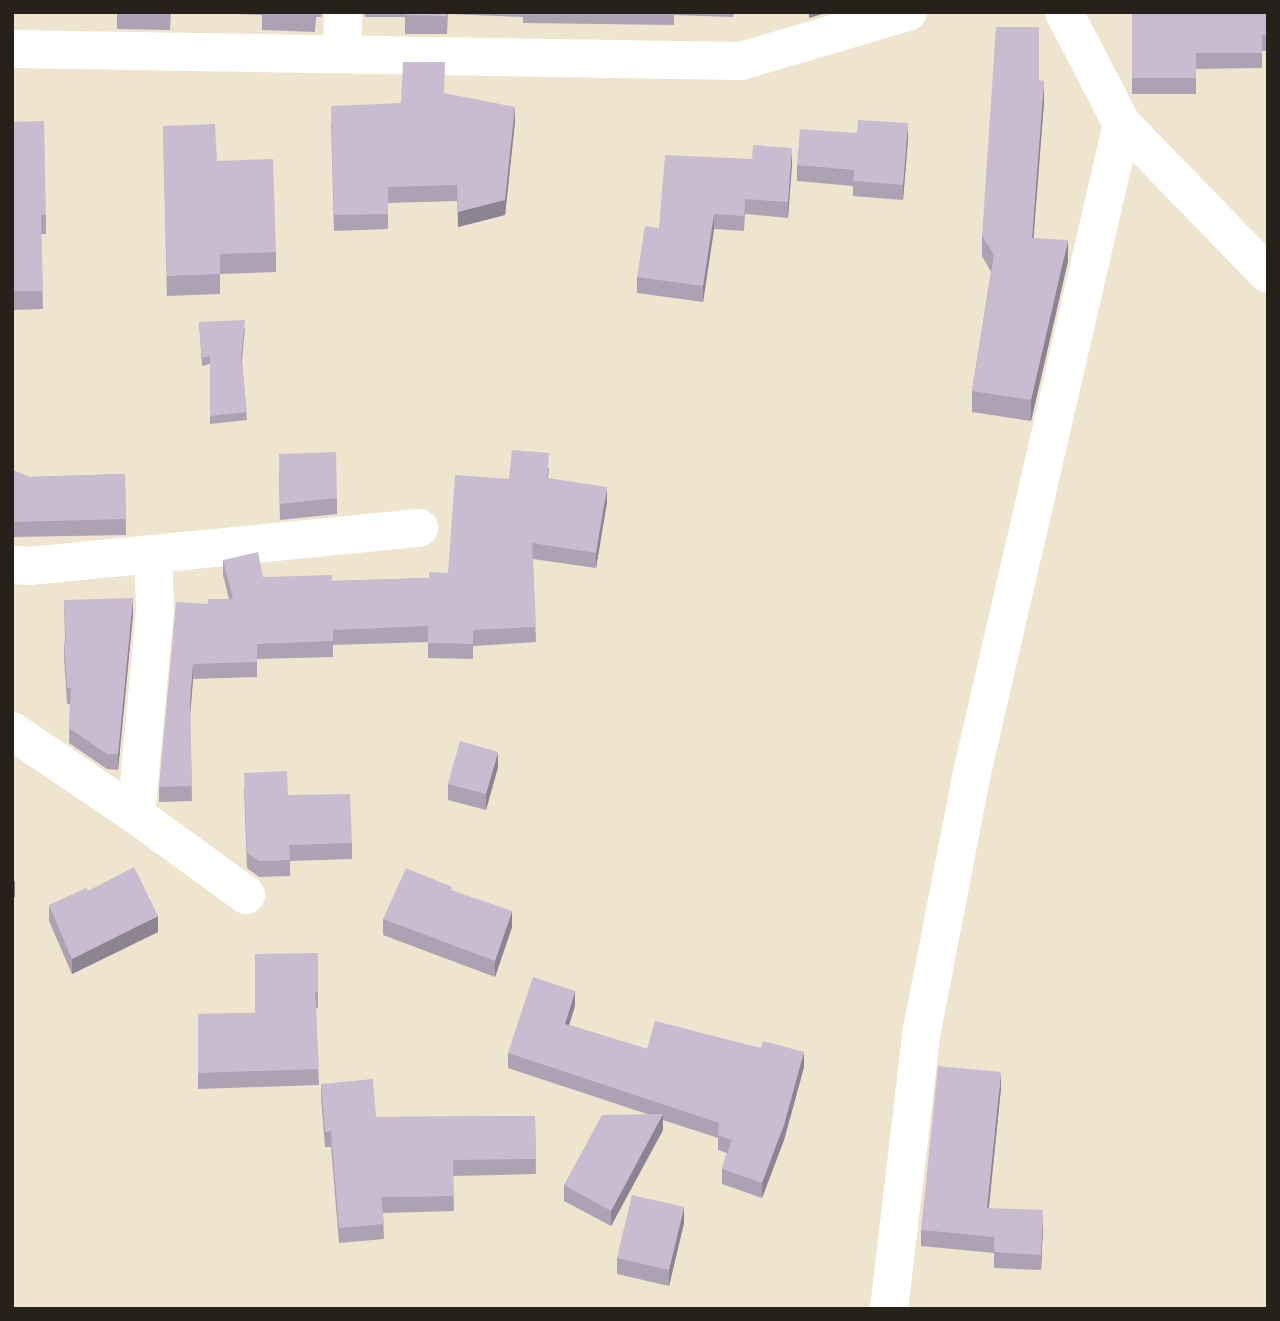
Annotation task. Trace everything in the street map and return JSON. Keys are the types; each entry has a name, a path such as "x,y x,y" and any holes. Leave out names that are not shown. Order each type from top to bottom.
{"street":[{"path":"342,52 343,12"},
{"path":"12,49 342,52 741,61 908,12"},
{"path":"1064,12 1122,124 1268,274"},
{"path":"889,1309 922,1030 965,803 1122,124"},
{"path":"12,565 419,528"},
{"path":"136,815 155,610 153,554"},
{"path":"12,731 136,815 246,895"}],"building":[{"path":"276,12 315,12 315,14"},
{"path":"405,12 447,12 447,16 405,15"},
{"path":"1132,12 1268,12 1268,35 1262,35 1262,53 1196,53 1196,78 1132,78"},
{"path":"996,27 1039,27 1039,80 1044,81 1032,238 1068,240 1031,400 972,391 994,255 982,236"},
{"path":"403,62 445,62 444,93 515,107 505,200 458,212 457,185 388,187 388,214 334,215 331,106 401,103"},
{"path":"858,120 908,123 903,185 853,181 854,170 797,165 800,129 857,133"},
{"path":"44,121 46,215 41,215 43,291 12,291 12,122"},
{"path":"215,124 217,161 273,159 276,252 220,254 220,274 167,276 163,126"},
{"path":"753,145 792,148 788,202 745,199 744,216 714,214 703,286 637,277 645,226 659,228 665,155 752,159"},
{"path":"245,320 241,357 247,412 210,416 210,356 202,358 199,322"},
{"path":"512,450 549,453 547,478 607,487 596,553 532,543 536,627 473,630 473,644 428,643 428,626 333,630 333,641 257,644 257,662 193,664 190,702 192,786 159,787 176,602 208,604 208,599 233,599 223,560 258,552 263,577 332,575 332,581 429,578 429,572 448,573 455,475 509,479"},
{"path":"336,452 337,498 280,504 279,454"},
{"path":"12,470 29,477 125,474 126,519 12,522"},
{"path":"133,598 118,754 107,754 69,728 71,688 67,688 64,600"},
{"path":"460,741 498,752 486,794 448,784"},
{"path":"287,771 288,795 350,794 352,843 289,845 290,860 259,861 247,853 244,773"},
{"path":"134,867 158,916 72,959 49,905 86,888 88,891"},
{"path":"406,868 452,887 451,890 512,911 495,961 383,919"},
{"path":"318,953 318,992 315,992 319,1069 198,1073 198,1014 255,1013 255,954"},
{"path":"533,977 575,991 565,1024 647,1049 655,1021 761,1048 763,1041 804,1052 784,1125 762,1183 722,1169 732,1140 718,1135 719,1123 508,1053"},
{"path":"938,1066 1001,1072 987,1208 1043,1210 1041,1255 994,1252 994,1237 921,1230"},
{"path":"373,1079 376,1117 535,1116 536,1159 453,1160 454,1196 381,1197 384,1224 339,1228 331,1131 325,1132 321,1084"},
{"path":"663,1114 611,1211 564,1185 602,1115"},
{"path":"632,1195 684,1207 669,1270 617,1258"}]}
